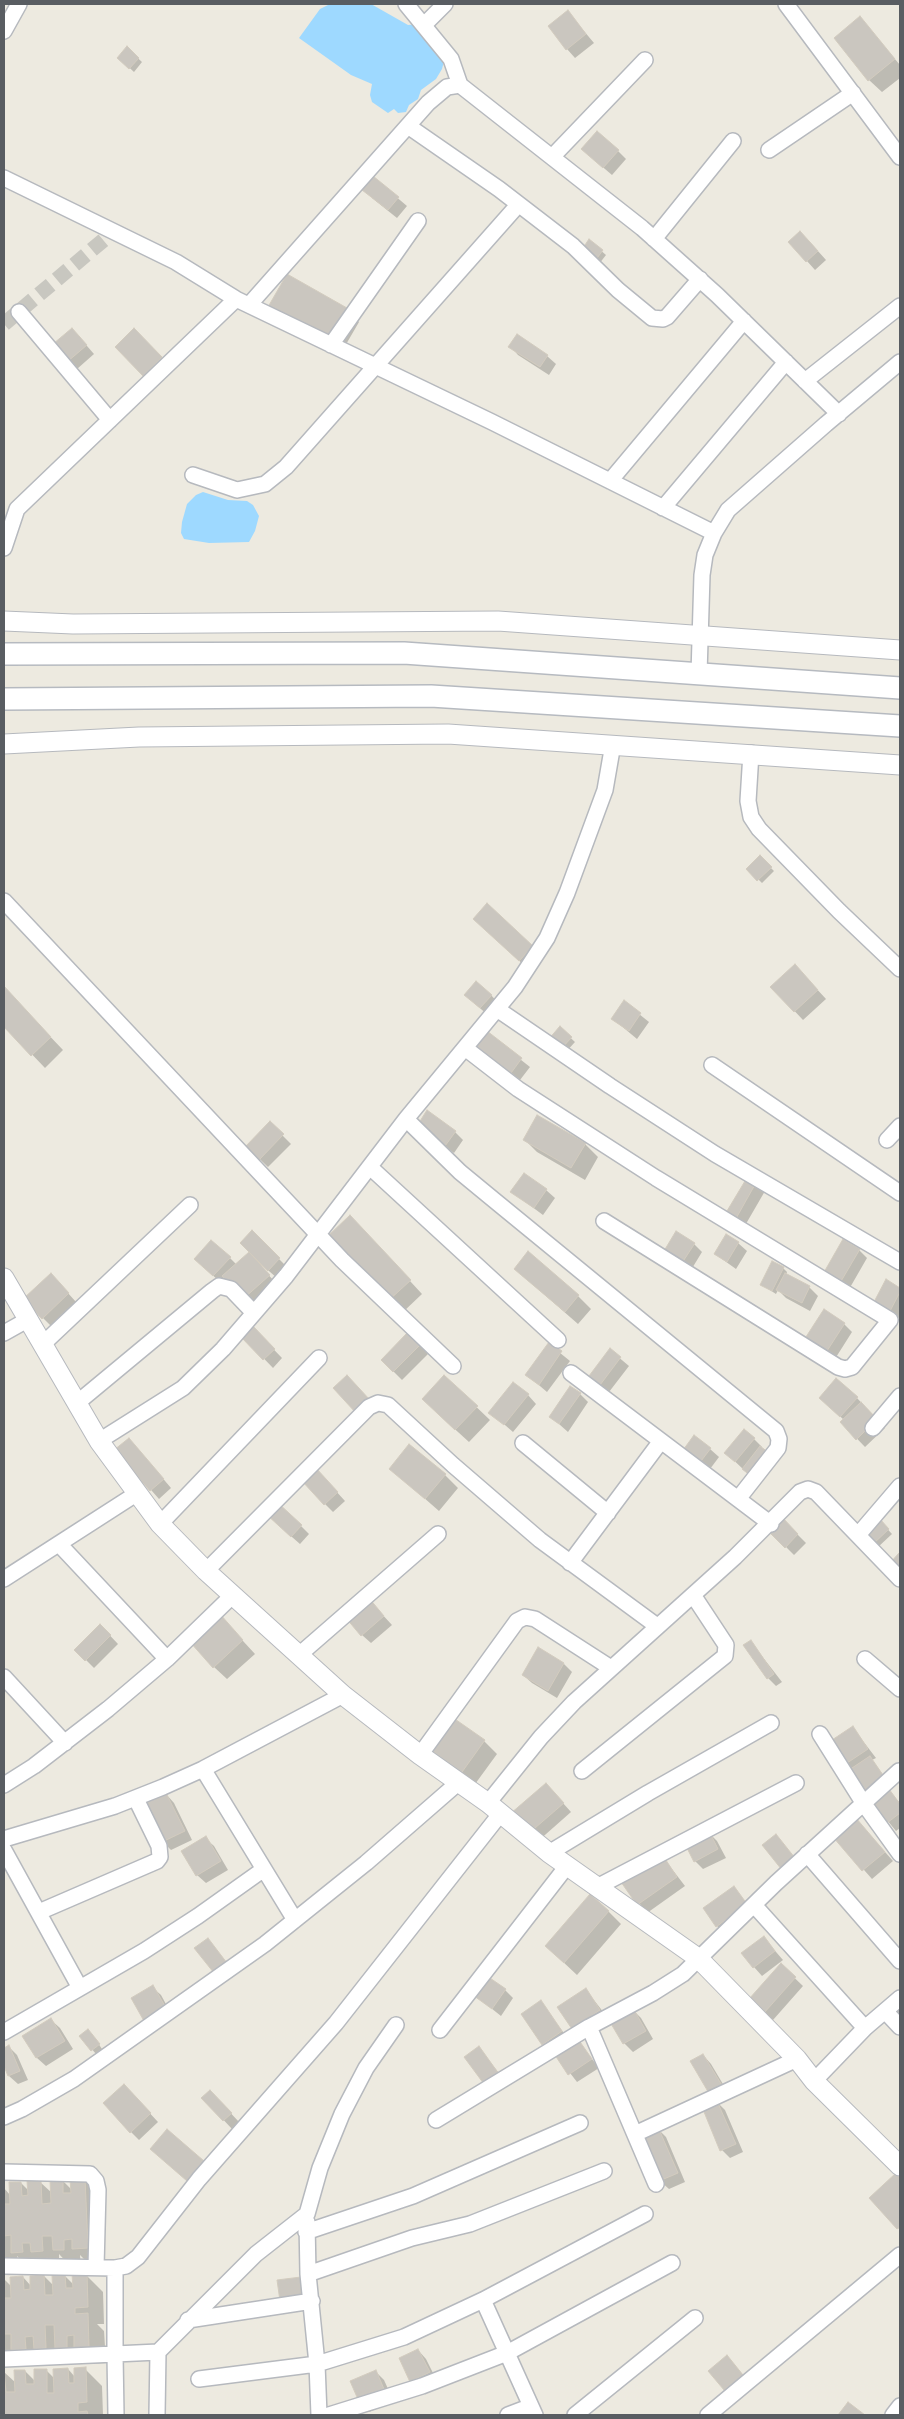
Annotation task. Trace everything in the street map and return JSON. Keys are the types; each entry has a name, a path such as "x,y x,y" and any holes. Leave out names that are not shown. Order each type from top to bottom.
{"main road":[{"path":"4,654 404,653 900,688"},
{"path":"4,699 431,696 900,726"}],"street":[{"path":"4,31 19,4"},
{"path":"406,4 451,59 460,86 654,238 700,279 839,414"},
{"path":"424,25 446,4"},
{"path":"786,4 900,157"},
{"path":"552,157 644,60"},
{"path":"4,548 17,509 110,420 242,302 441,91 447,87 460,86"},
{"path":"769,150 852,93"},
{"path":"408,126 573,246 618,290 652,318 663,320 668,317 700,279"},
{"path":"654,238 733,141"},
{"path":"4,178 176,262 242,302 377,366 714,533"},
{"path":"193,475 236,490 265,484 286,467 518,205"},
{"path":"331,344 418,221"},
{"path":"805,381 900,306"},
{"path":"19,312 110,420"},
{"path":"610,481 744,321"},
{"path":"663,508 786,362"},
{"path":"699,674 702,576 706,555 714,533 728,510 900,362"},
{"path":"4,621 72,624 498,621 900,650"},
{"path":"4,744 139,737 361,733 448,734 900,765"},
{"path":"99,1441 183,1388 223,1348 319,1233 406,1119 515,987 547,938 567,893 605,790 613,744"},
{"path":"751,754 748,802 751,818 759,829 839,911 900,969"},
{"path":"4,901 319,1233 342,1260 453,1366"},
{"path":"497,1009 610,1086 715,1154 900,1262"},
{"path":"465,1048 518,1089 656,1178 890,1320 852,1367 845,1369 838,1367 604,1221"},
{"path":"712,1065 900,1193"},
{"path":"406,1119 460,1172 776,1431 779,1439 778,1448 738,1499"},
{"path":"887,1140 900,1126"},
{"path":"370,1168 558,1340"},
{"path":"43,1344 190,1205"},
{"path":"4,1278 99,1441 136,1494 160,1524 206,1571 343,1695 420,1755 494,1808 549,1853 698,1958 796,2059 814,2081 900,2166"},
{"path":"77,1403 219,1286 232,1289 254,1313"},
{"path":"4,1333 28,1319"},
{"path":"160,1524 319,1358"},
{"path":"570,1373 771,1524"},
{"path":"873,1428 900,1396"},
{"path":"206,1571 369,1407 378,1403 388,1405 505,1511 570,1563 657,1626"},
{"path":"570,1563 661,1441"},
{"path":"523,1443 608,1513"},
{"path":"858,1534 900,1486"},
{"path":"4,2266 114,2268 126,2266 138,2257 199,2179 336,2023 494,1808 541,1737 574,1702 771,1524 800,1492 808,1489 816,1492 900,1579"},
{"path":"4,1579 136,1494"},
{"path":"299,1656 438,1534"},
{"path":"59,1544 167,1659"},
{"path":"582,1770 725,1656 726,1645 693,1595"},
{"path":"4,1785 65,1743 167,1659 232,1596"},
{"path":"420,1755 517,1621 525,1617 535,1619 611,1668"},
{"path":"865,1659 900,1689"},
{"path":"4,1677 65,1743"},
{"path":"4,1839 136,1799 202,1770 343,1695"},
{"path":"549,1853 648,1793 771,1723"},
{"path":"820,1734 864,1804 900,1854"},
{"path":"202,1770 295,1920"},
{"path":"436,2120 589,2026 668,1984 899,1771"},
{"path":"4,2117 22,2109 74,2079 265,1944 366,1863 459,1782"},
{"path":"597,1887 796,1783"},
{"path":"39,1912 157,1861 160,1857 159,1846 136,1799"},
{"path":"807,1854 900,1961"},
{"path":"6,1857 39,1912 80,1988"},
{"path":"440,2030 567,1866"},
{"path":"4,2032 190,1921 264,1869"},
{"path":"754,1905 865,2028"},
{"path":"814,2081 865,2028 900,1998"},
{"path":"885,2011 900,2027"},
{"path":"318,2415 317,2364 308,2274 307,2214 320,2168 342,2114 366,2068 396,2026"},
{"path":"589,2026 656,2184"},
{"path":"635,2134 796,2059"},
{"path":"306,2232 413,2196 580,2122"},
{"path":"308,2274 412,2238 470,2224 604,2171"},
{"path":"4,2172 90,2174 96,2181 98,2190 96,2267"},
{"path":"157,2415 158,2352 256,2254 307,2214"},
{"path":"199,2379 317,2364 404,2336 483,2300 645,2214"},
{"path":"708,2415 724,2410 900,2255"},
{"path":"328,2415 422,2386 507,2352 672,2263"},
{"path":"114,2268 116,2415"},
{"path":"188,2320 312,2300"},
{"path":"483,2300 532,2411 508,2415"},
{"path":"575,2415 694,2318"},
{"path":"4,2359 158,2352"},
{"path":"893,2415 900,2406"}],"water":[{"path":"330,4 371,4 408,25 418,24 444,61 436,79 421,90 418,99 409,105 406,112 398,113 394,109 388,113 372,102 370,95 372,84 351,75 299,38 320,9"},
{"path":"203,492 228,500 247,501 253,505 259,516 255,531 249,542 209,543 184,539 181,533 187,504 196,495"}],"building":[{"path":"568,10 586,34 566,50 548,26"},
{"path":"860,16 895,59 868,81 834,38"},
{"path":"127,46 139,58 129,69 117,58"},
{"path":"597,131 619,150 603,168 581,149"},
{"path":"373,176 399,197 388,210 362,190"},
{"path":"800,231 818,251 806,262 788,242"},
{"path":"589,239 603,250 595,261 581,251"},
{"path":"287,274 347,308 328,341 268,307"},
{"path":"72,328 87,345 67,362 53,344"},
{"path":"134,328 162,357 143,376 115,347"},
{"path":"517,334 548,355 540,367 508,347"},
{"path":"760,855 772,867 757,881 746,869"},
{"path":"487,903 533,946 519,961 473,919"},
{"path":"795,964 818,990 794,1012 770,987"},
{"path":"476,981 492,995 480,1008 464,995"},
{"path":"4,986 51,1037 31,1056 4,1027"},
{"path":"624,1000 641,1013 629,1031 611,1019"},
{"path":"560,1026 572,1037 560,1050 548,1040"},
{"path":"487,1031 522,1058 511,1073 476,1047"},
{"path":"427,1110 456,1131 445,1146 417,1126"},
{"path":"537,1115 586,1143 571,1168 523,1140"},
{"path":"270,1121 284,1134 259,1160 245,1147"},
{"path":"524,1173 547,1189 534,1208 510,1192"},
{"path":"748,1176 757,1181 734,1222 724,1216"},
{"path":"350,1215 411,1280 388,1301 328,1236"},
{"path":"252,1230 280,1258 268,1271 240,1243"},
{"path":"676,1231 695,1243 682,1263 664,1251"},
{"path":"726,1234 739,1242 727,1262 714,1254"},
{"path":"843,1239 860,1249 840,1283 823,1274"},
{"path":"211,1240 231,1257 213,1276 194,1259"},
{"path":"528,1251 579,1295 565,1312 514,1269"},
{"path":"249,1252 270,1275 243,1299 222,1276"},
{"path":"772,1261 784,1267 772,1291 760,1285"},
{"path":"51,1273 69,1293 42,1319 23,1299"},
{"path":"785,1273 810,1286 802,1303 776,1290"},
{"path":"886,1279 900,1288 900,1292 890,1311 874,1302"},
{"path":"824,1309 845,1323 825,1354 804,1340"},
{"path":"253,1326 275,1349 263,1360 241,1337"},
{"path":"408,1332 420,1345 393,1372 381,1360"},
{"path":"549,1342 562,1351 539,1385 525,1375"},
{"path":"610,1348 621,1357 600,1385 589,1376"},
{"path":"347,1375 370,1400 356,1413 333,1388"},
{"path":"444,1375 478,1406 455,1430 422,1399"},
{"path":"836,1378 858,1397 840,1417 819,1398"},
{"path":"513,1382 529,1394 504,1425 488,1413"},
{"path":"570,1386 581,1393 559,1424 549,1417"},
{"path":"861,1402 877,1419 856,1440 840,1422"},
{"path":"744,1429 755,1438 735,1462 724,1453"},
{"path":"694,1435 711,1448 698,1465 681,1453"},
{"path":"129,1438 164,1479 150,1491 114,1450"},
{"path":"409,1444 446,1474 425,1499 389,1469"},
{"path":"760,1446 769,1453 751,1476 742,1469"},
{"path":"316,1468 338,1492 324,1505 302,1481"},
{"path":"277,1502 302,1525 291,1537 266,1514"},
{"path":"782,1517 798,1534 785,1548 768,1531"},
{"path":"880,1519 889,1529 872,1545 863,1535"},
{"path":"900,1552 900,1574 889,1564"},
{"path":"369,1598 384,1616 361,1636 346,1618"},
{"path":"220,1614 243,1640 213,1668 190,1642"},
{"path":"100,1624 111,1635 85,1661 74,1650"},
{"path":"751,1640 774,1674 767,1679 743,1645"},
{"path":"538,1647 564,1663 548,1691 522,1675"},
{"path":"452,1717 485,1740 457,1779 424,1756"},
{"path":"853,1726 868,1749 844,1765 829,1742"},
{"path":"870,1756 885,1778 863,1793 849,1770"},
{"path":"546,1783 564,1803 528,1834 510,1814"},
{"path":"889,1789 900,1804 900,1813 887,1823 871,1803"},
{"path":"166,1793 185,1831 162,1842 144,1804"},
{"path":"856,1818 885,1852 862,1871 833,1837"},
{"path":"709,1831 718,1849 694,1862 685,1844"},
{"path":"776,1834 795,1858 782,1870 762,1845"},
{"path":"206,1836 221,1861 196,1876 181,1851"},
{"path":"662,1854 677,1877 637,1905 621,1882"},
{"path":"734,1886 747,1904 716,1927 703,1908"},
{"path":"590,1894 609,1911 564,1963 545,1946"},
{"path":"764,1936 775,1951 753,1968 741,1953"},
{"path":"208,1938 227,1963 214,1973 194,1948"},
{"path":"781,1963 796,1977 764,2013 749,1999"},
{"path":"484,1974 506,1989 492,2009 470,1993"},
{"path":"153,1985 166,2008 144,2021 131,1998"},
{"path":"586,1988 600,2010 572,2029 557,2007"},
{"path":"541,2000 562,2031 542,2045 521,2014"},
{"path":"633,2008 646,2031 623,2044 610,2022"},
{"path":"51,2018 65,2041 36,2058 22,2036"},
{"path":"88,2029 100,2044 91,2051 79,2036"},
{"path":"576,2036 592,2059 568,2075 553,2052"},
{"path":"9,2045 20,2071 8,2076 4,2066 4,2048"},
{"path":"479,2046 499,2074 484,2084 464,2057"},
{"path":"703,2054 723,2087 710,2095 690,2061"},
{"path":"124,2084 151,2113 130,2133 103,2103"},
{"path":"210,2090 232,2113 223,2121 201,2098"},
{"path":"717,2101 736,2144 720,2151 702,2107"},
{"path":"658,2127 678,2173 659,2181 639,2135"},
{"path":"167,2129 204,2161 187,2181 150,2149"},
{"path":"896,2173 900,2178 900,2227 897,2229 869,2198"},
{"path":"85,2178 88,2248 72,2249 72,2239 64,2240 64,2250 53,2250 52,2236 42,2236 43,2251 31,2252 30,2243 22,2243 23,2252 11,2253 11,2235 4,2236 4,2204 10,2204 9,2182 21,2182 22,2196 28,2195 27,2181 41,2181 42,2204 51,2203 50,2180 63,2179 63,2193 71,2193 70,2179"},
{"path":"65,2274 66,2288 73,2288 72,2274 87,2274 88,2307 75,2308 75,2314 88,2313 89,2347 74,2348 74,2335 67,2336 67,2348 55,2348 54,2325 45,2325 46,2348 34,2349 33,2336 25,2337 26,2349 11,2350 11,2334 4,2334 4,2298 11,2298 10,2277 23,2276 24,2290 30,2289 30,2276 44,2275 45,2295 53,2295 52,2275"},
{"path":"301,2277 304,2298 280,2301 277,2280"},
{"path":"418,2349 430,2372 410,2382 399,2358"},
{"path":"727,2355 743,2375 724,2390 708,2371"},
{"path":"86,2367 87,2402 78,2403 78,2412 87,2411 88,2415 4,2415 4,2371 6,2392 15,2392 14,2370 25,2370 26,2384 34,2384 34,2369 47,2369 47,2393 54,2393 53,2369 68,2368 69,2383 74,2383 74,2368"},
{"path":"376,2370 386,2394 360,2404 350,2381"},
{"path":"848,2402 865,2415 838,2415"}],"tunnel":[{"path":"4,324 113,232"}]}
